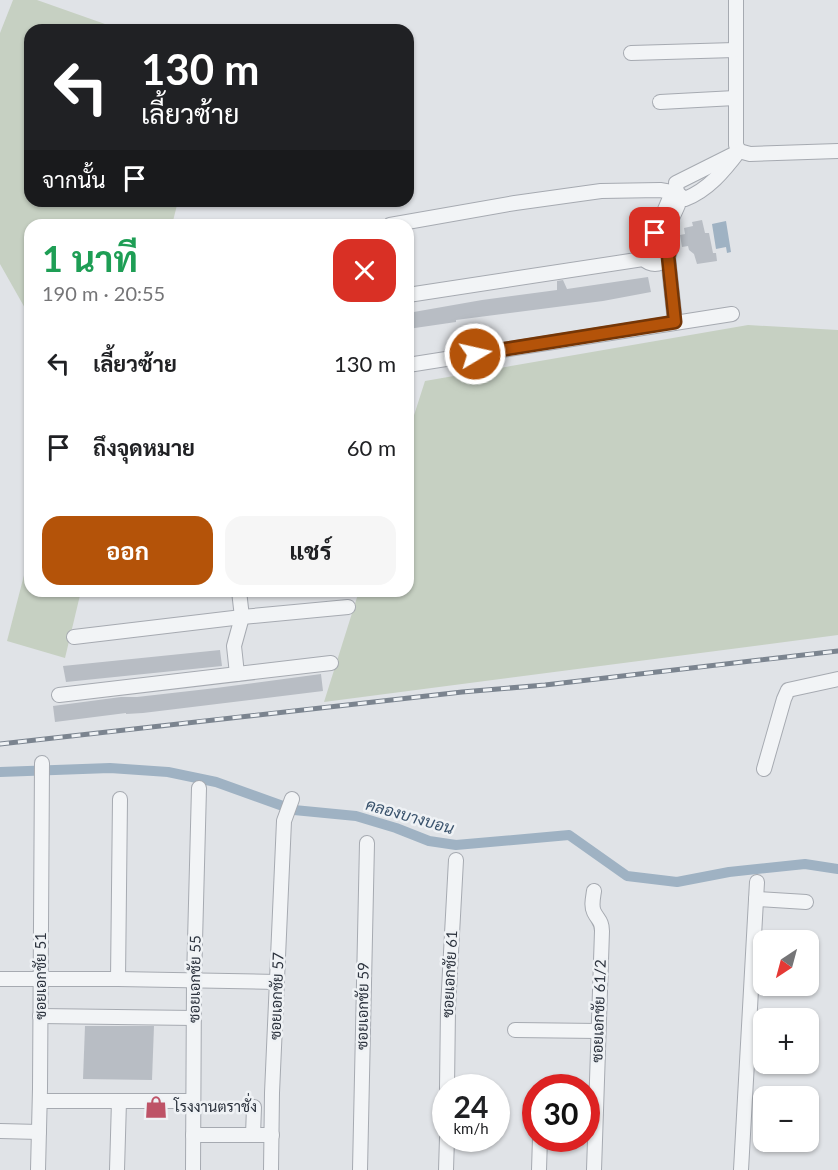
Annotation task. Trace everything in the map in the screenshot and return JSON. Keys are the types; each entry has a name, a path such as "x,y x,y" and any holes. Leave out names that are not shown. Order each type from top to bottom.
{"street":[{"path":"736,0 735,98 736,145 739,151"},
{"path":"631,53 735,50"},
{"path":"660,102 735,98"},
{"path":"677,193 676,183 739,151 750,154 838,151"},
{"path":"414,221 601,191 660,190 677,193"},
{"path":"659,235 669,200 677,193"},
{"path":"668,256 657,264 643,259 639,250 642,241 647,235 659,235 669,244 668,256 675,322"},
{"path":"414,294 643,259"},
{"path":"414,364 732,314"},
{"path":"237,674 234,645 242,617 240,597"},
{"path":"74,637 348,607"},
{"path":"59,695 331,663"},
{"path":"764,769 788,690 838,679"},
{"name":"ซอยเอกชัย 51","path":"38,1170 42,763"},
{"name":"ซอยเอกชัย 55","path":"193,1170 194,980 199,788"},
{"path":"118,979 120,799"},
{"name":"ซอยเอกชัย 57","path":"271,1170 284,821 292,799"},
{"name":"ซอยเอกชัย 59","path":"360,1170 367,843"},
{"name":"ซอยเอกชัย 61","path":"447,1074 448,1008 456,860"},
{"path":"741,1170 757,882"},
{"name":"ซอยเอกชัย 61/2","path":"594,891 592,906 602,925 594,1170"},
{"path":"756,899 806,902"},
{"path":"0,979 277,982"},
{"path":"40,1016 194,1018"},
{"path":"515,1030 598,1031"},
{"path":"40,1101 193,1101"},
{"path":"117,1170 119,1101"},
{"path":"253,1136 254,1107"},
{"path":"0,1131 39,1132"},
{"path":"193,1135 272,1135"},
{"path":"446,1170 447,1152"},
{"path":"539,1170 540,1152"}],"green space":[{"path":"13,0 37,0 105,24 24,24 24,207 176,207 174,219 24,219 24,306 0,264 0,33"},
{"path":"748,325 838,330 838,635 324,702 357,597 414,597 414,415 425,381"},
{"path":"24,575 24,597 80,597 65,658 7,641"}],"water":[{"path":"726,221 731,252 727,253 726,247 716,249 712,224"}],"building":[{"path":"702,220 705,233 709,233 717,261 697,264 688,246 682,247 680,235 685,234 684,228 693,226 692,222"},
{"path":"648,277 651,292 414,328 414,312 557,290 557,281 563,280 567,289"},
{"path":"220,650 222,666 66,682 63,666"},
{"path":"321,674 323,691 55,722 53,706"},
{"path":"85,1026 154,1026 152,1080 83,1079"}],"waterway":[{"name":"คลองบางบอน","path":"0,772 110,768 168,772 216,782 294,810 356,816 429,841 456,845 569,835 627,876 677,882 729,872 805,864 838,869"}],"railway":[{"path":"0,744 838,651"}],"place":[{"name":"โรงงานตราชั่ง","path":"156,1107"}],"route":[{"path":"475,354 675,322 668,256 669,244 664,236 655,233"}]}
